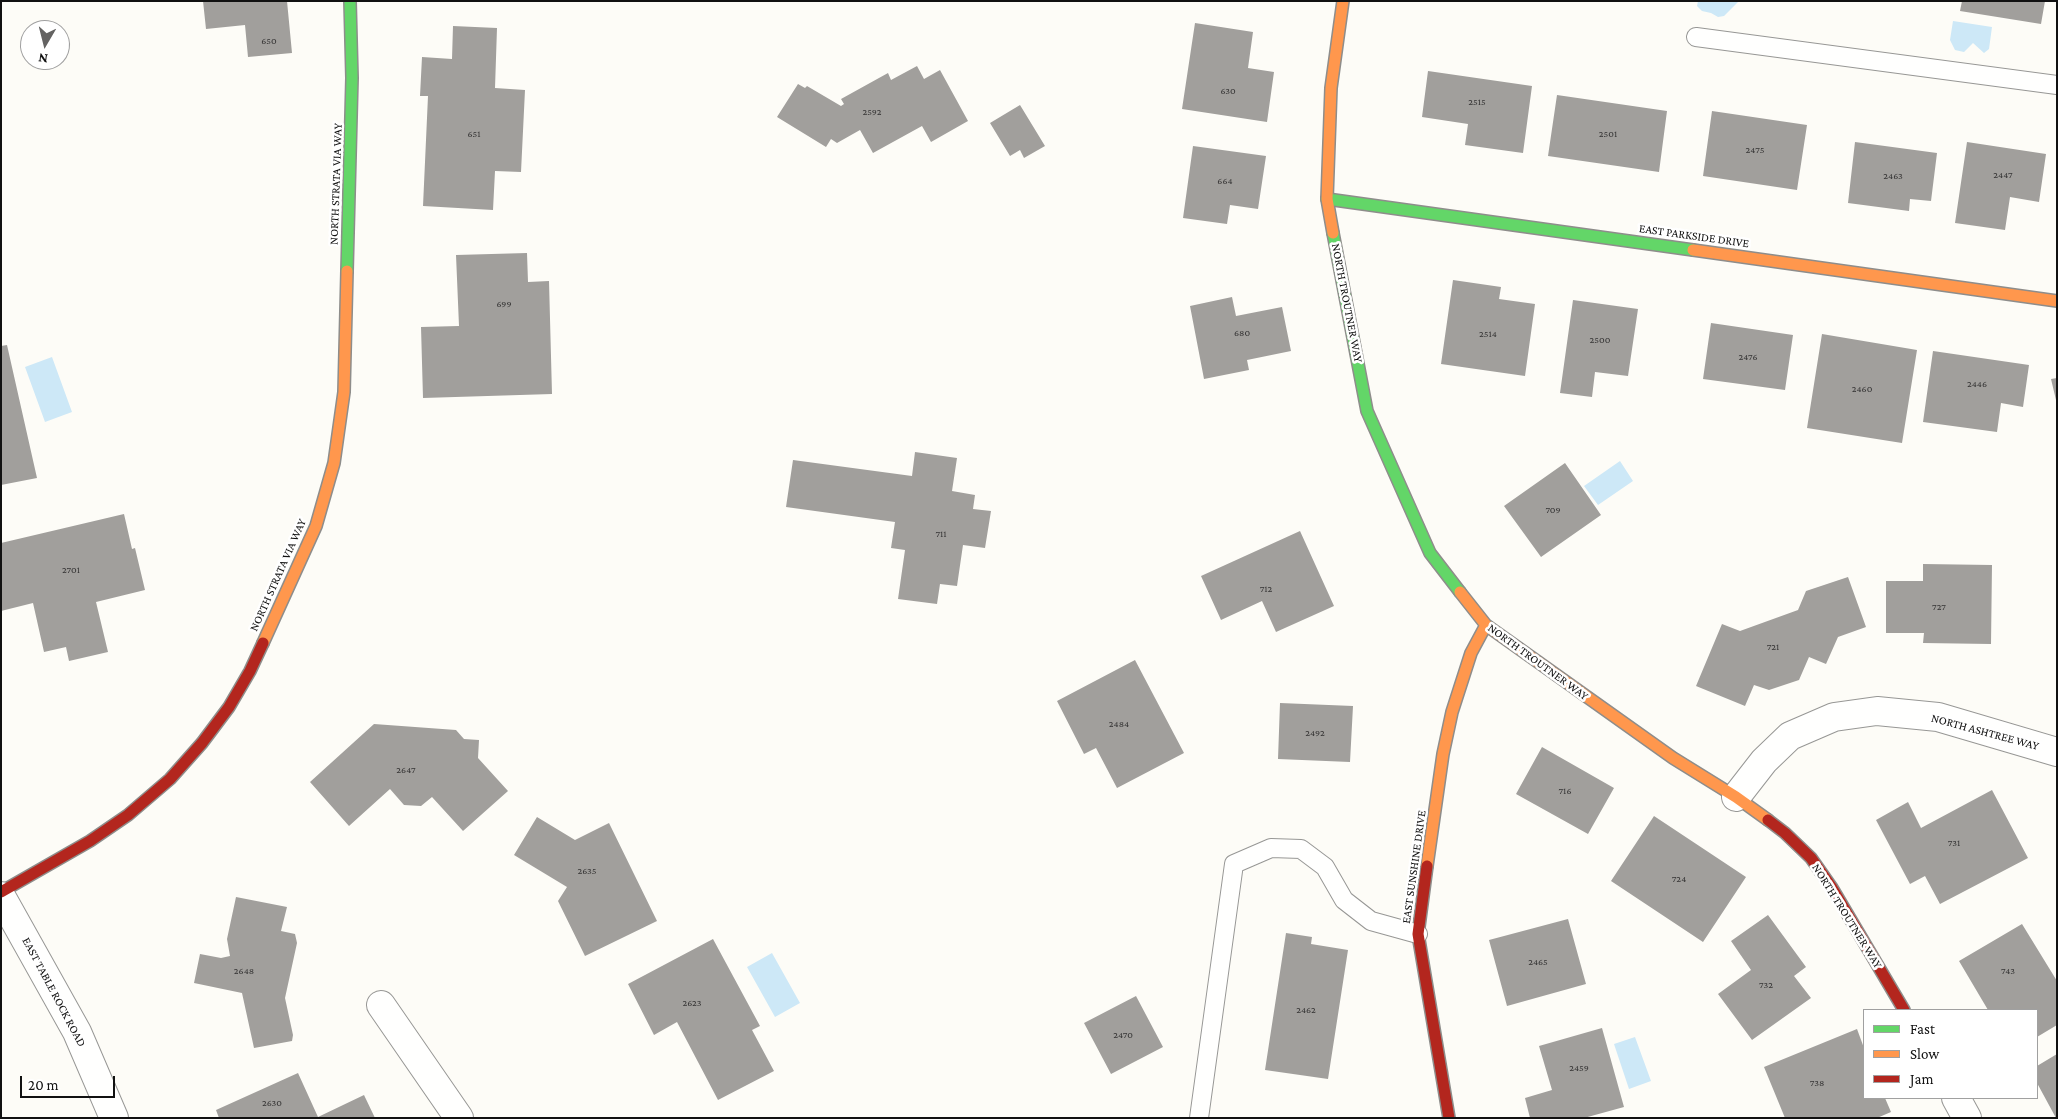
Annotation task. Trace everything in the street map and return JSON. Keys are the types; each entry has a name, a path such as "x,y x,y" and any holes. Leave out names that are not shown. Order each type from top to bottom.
{"street":[{"name":"NORTH STRATA VIA WAY","path":"1,892 90,841 128,815 170,780 202,743 229,707 250,671 316,526 334,463 344,392 352,78 350,1"},
{"name":"NORTH TROUTNER WAY","path":"1343,1 1331,88 1327,199 1367,411 1430,553 1486,625 1673,758 1736,797 1785,833 1811,858 1832,888 1903,1009"},
{"name":"EAST PARKSIDE DRIVE","path":"1327,199 2057,301"},
{"name":"EAST SUNSHINE DRIVE","path":"1449,1118 1418,934 1443,754 1452,712 1471,654 1486,625"},
{"name":"NORTH ASHTREE WAY","path":"1736,797 1764,761 1790,736 1834,717 1877,711 1938,717 2057,752"},
{"name":"EAST TABLE ROCK ROAD","path":"1,896 77,1032 114,1118"},
{"path":"381,1006 459,1118"},
{"path":"1957,1099 1967,1118"}],"lane":[{"path":"1696,37 2057,85"},
{"path":"1199,1118 1234,864 1271,848 1300,849 1325,867 1344,900 1372,921 1418,934"}],"water":[{"path":"1698,1 1739,1 1724,16 1718,17 1702,11 1697,6"},
{"path":"1953,21 1992,27 1989,49 1984,53 1973,43 1964,52 1955,50 1950,40"},
{"path":"52,357 72,412 45,422 25,367"},
{"path":"1620,461 1633,481 1598,505 1584,486"},
{"path":"772,953 800,1003 775,1017 747,967"},
{"path":"1635,1037 1651,1081 1629,1089 1614,1044"}],"building":[{"path":"203,1 287,1 292,53 248,57 245,25 206,29"},
{"path":"1962,1 2045,1 2041,24 1960,11"},
{"path":"1195,23 1253,32 1248,68 1274,72 1267,122 1182,109"},
{"path":"453,26 497,28 495,88 525,90 521,172 495,171 493,210 423,206 428,96 420,96 422,57 452,59"},
{"path":"917,66 924,79 940,70 968,121 931,142 922,126 873,153 860,130 837,143 831,139 826,147 777,117 798,84 805,88 807,86 841,106 844,104 841,99 888,73 891,80"},
{"path":"1428,71 1532,86 1523,153 1465,145 1468,124 1422,117"},
{"path":"1557,95 1667,111 1659,172 1548,156"},
{"path":"1020,105 1045,146 1024,158 1020,150 1010,156 990,123"},
{"path":"1712,111 1807,125 1797,190 1703,176"},
{"path":"1855,142 1937,153 1931,201 1910,199 1909,211 1848,203"},
{"path":"1967,142 2046,154 2039,202 2010,197 2005,230 1955,223"},
{"path":"1193,146 1266,156 1258,209 1230,205 1227,224 1183,218"},
{"path":"527,253 528,282 549,281 552,394 423,398 421,327 459,326 456,255"},
{"path":"1453,280 1501,287 1499,299 1535,304 1525,376 1441,364"},
{"path":"1232,297 1236,316 1282,307 1291,351 1247,360 1249,370 1204,379 1190,306"},
{"path":"1573,300 1638,309 1628,376 1595,372 1592,397 1560,393"},
{"path":"1711,323 1793,335 1785,390 1703,379"},
{"path":"1822,334 1917,350 1902,443 1807,428"},
{"path":"7,345 37,478 1,485 1,346"},
{"path":"1933,351 2029,365 2023,407 2001,403 1997,432 1923,422"},
{"path":"2057,378 2057,399 2056,400 2051,379"},
{"path":"915,452 957,458 952,491 975,495 973,509 991,511 985,548 963,545 957,586 940,584 937,604 898,599 905,550 891,548 895,522 786,507 793,460 912,476"},
{"path":"1565,463 1601,515 1541,557 1504,506"},
{"path":"124,514 132,549 135,548 145,590 96,602 108,652 69,661 66,647 44,652 33,603 1,611 1,543"},
{"path":"1300,531 1334,606 1276,632 1262,601 1221,620 1201,576"},
{"path":"1923,564 1992,565 1991,644 1923,643 1924,633 1886,633 1886,581 1923,581"},
{"path":"1848,577 1866,627 1838,637 1826,664 1809,657 1799,680 1769,690 1754,685 1745,706 1696,686 1722,624 1740,631 1798,610 1806,591"},
{"path":"1135,660 1184,753 1117,788 1096,748 1084,754 1057,701"},
{"path":"1280,703 1353,706 1350,762 1278,759"},
{"path":"374,724 456,730 464,739 479,740 478,758 508,791 463,831 432,797 421,806 404,805 390,789 349,826 310,782"},
{"path":"1542,747 1614,788 1588,834 1516,794"},
{"path":"1992,790 2028,858 1940,904 1925,876 1910,884 1876,820 1908,802 1921,828"},
{"path":"1654,816 1746,877 1703,942 1611,881"},
{"path":"537,817 575,840 609,823 657,921 585,956 558,901 567,887 514,855"},
{"path":"236,897 287,907 281,931 295,934 297,943 285,998 293,1035 292,1041 254,1048 242,993 194,983 200,954 221,958 230,956 227,939"},
{"path":"1768,915 1806,967 1794,976 1811,998 1752,1040 1718,994 1751,970 1731,941"},
{"path":"1568,919 1586,984 1507,1006 1489,940"},
{"path":"2022,924 2057,981 2057,1025 2038,1036 2038,1009 1987,1009 1959,961"},
{"path":"1286,933 1312,937 1311,944 1348,950 1328,1079 1265,1070"},
{"path":"713,939 760,1026 752,1030 774,1071 718,1100 677,1022 654,1035 628,984"},
{"path":"1136,996 1163,1047 1111,1074 1084,1023"},
{"path":"1602,1028 1624,1107 1584,1118 1530,1118 1525,1098 1552,1090 1539,1046"},
{"path":"1857,1029 1863,1045 1863,1099 1885,1099 1891,1112 1877,1118 1785,1118 1764,1067"},
{"path":"2057,1054 2057,1118 2038,1085 2038,1065"},
{"path":"298,1073 318,1117 364,1095 375,1118 219,1118 216,1110"}],"traffic: fast":[{"path":"347,271 352,78 350,1"},
{"path":"1327,199 1693,250"},
{"path":"1333,233 1367,411 1430,553 1460,592"}],"traffic: slow":[{"path":"1333,233 1327,199 1331,88 1343,1"},
{"path":"1693,250 2057,301"},
{"path":"263,643 316,526 334,463 344,392 347,271"},
{"path":"1460,592 1486,625 1673,758 1736,797 1768,820"},
{"path":"1427,866 1443,754 1452,712 1471,653 1486,625"}],"traffic: jam":[{"path":"1,892 90,841 128,815 170,779 202,743 229,707 250,671 263,643"},
{"path":"1768,820 1785,833 1811,858 1832,888 1903,1009"},
{"path":"1427,866 1418,934 1449,1118"}]}
